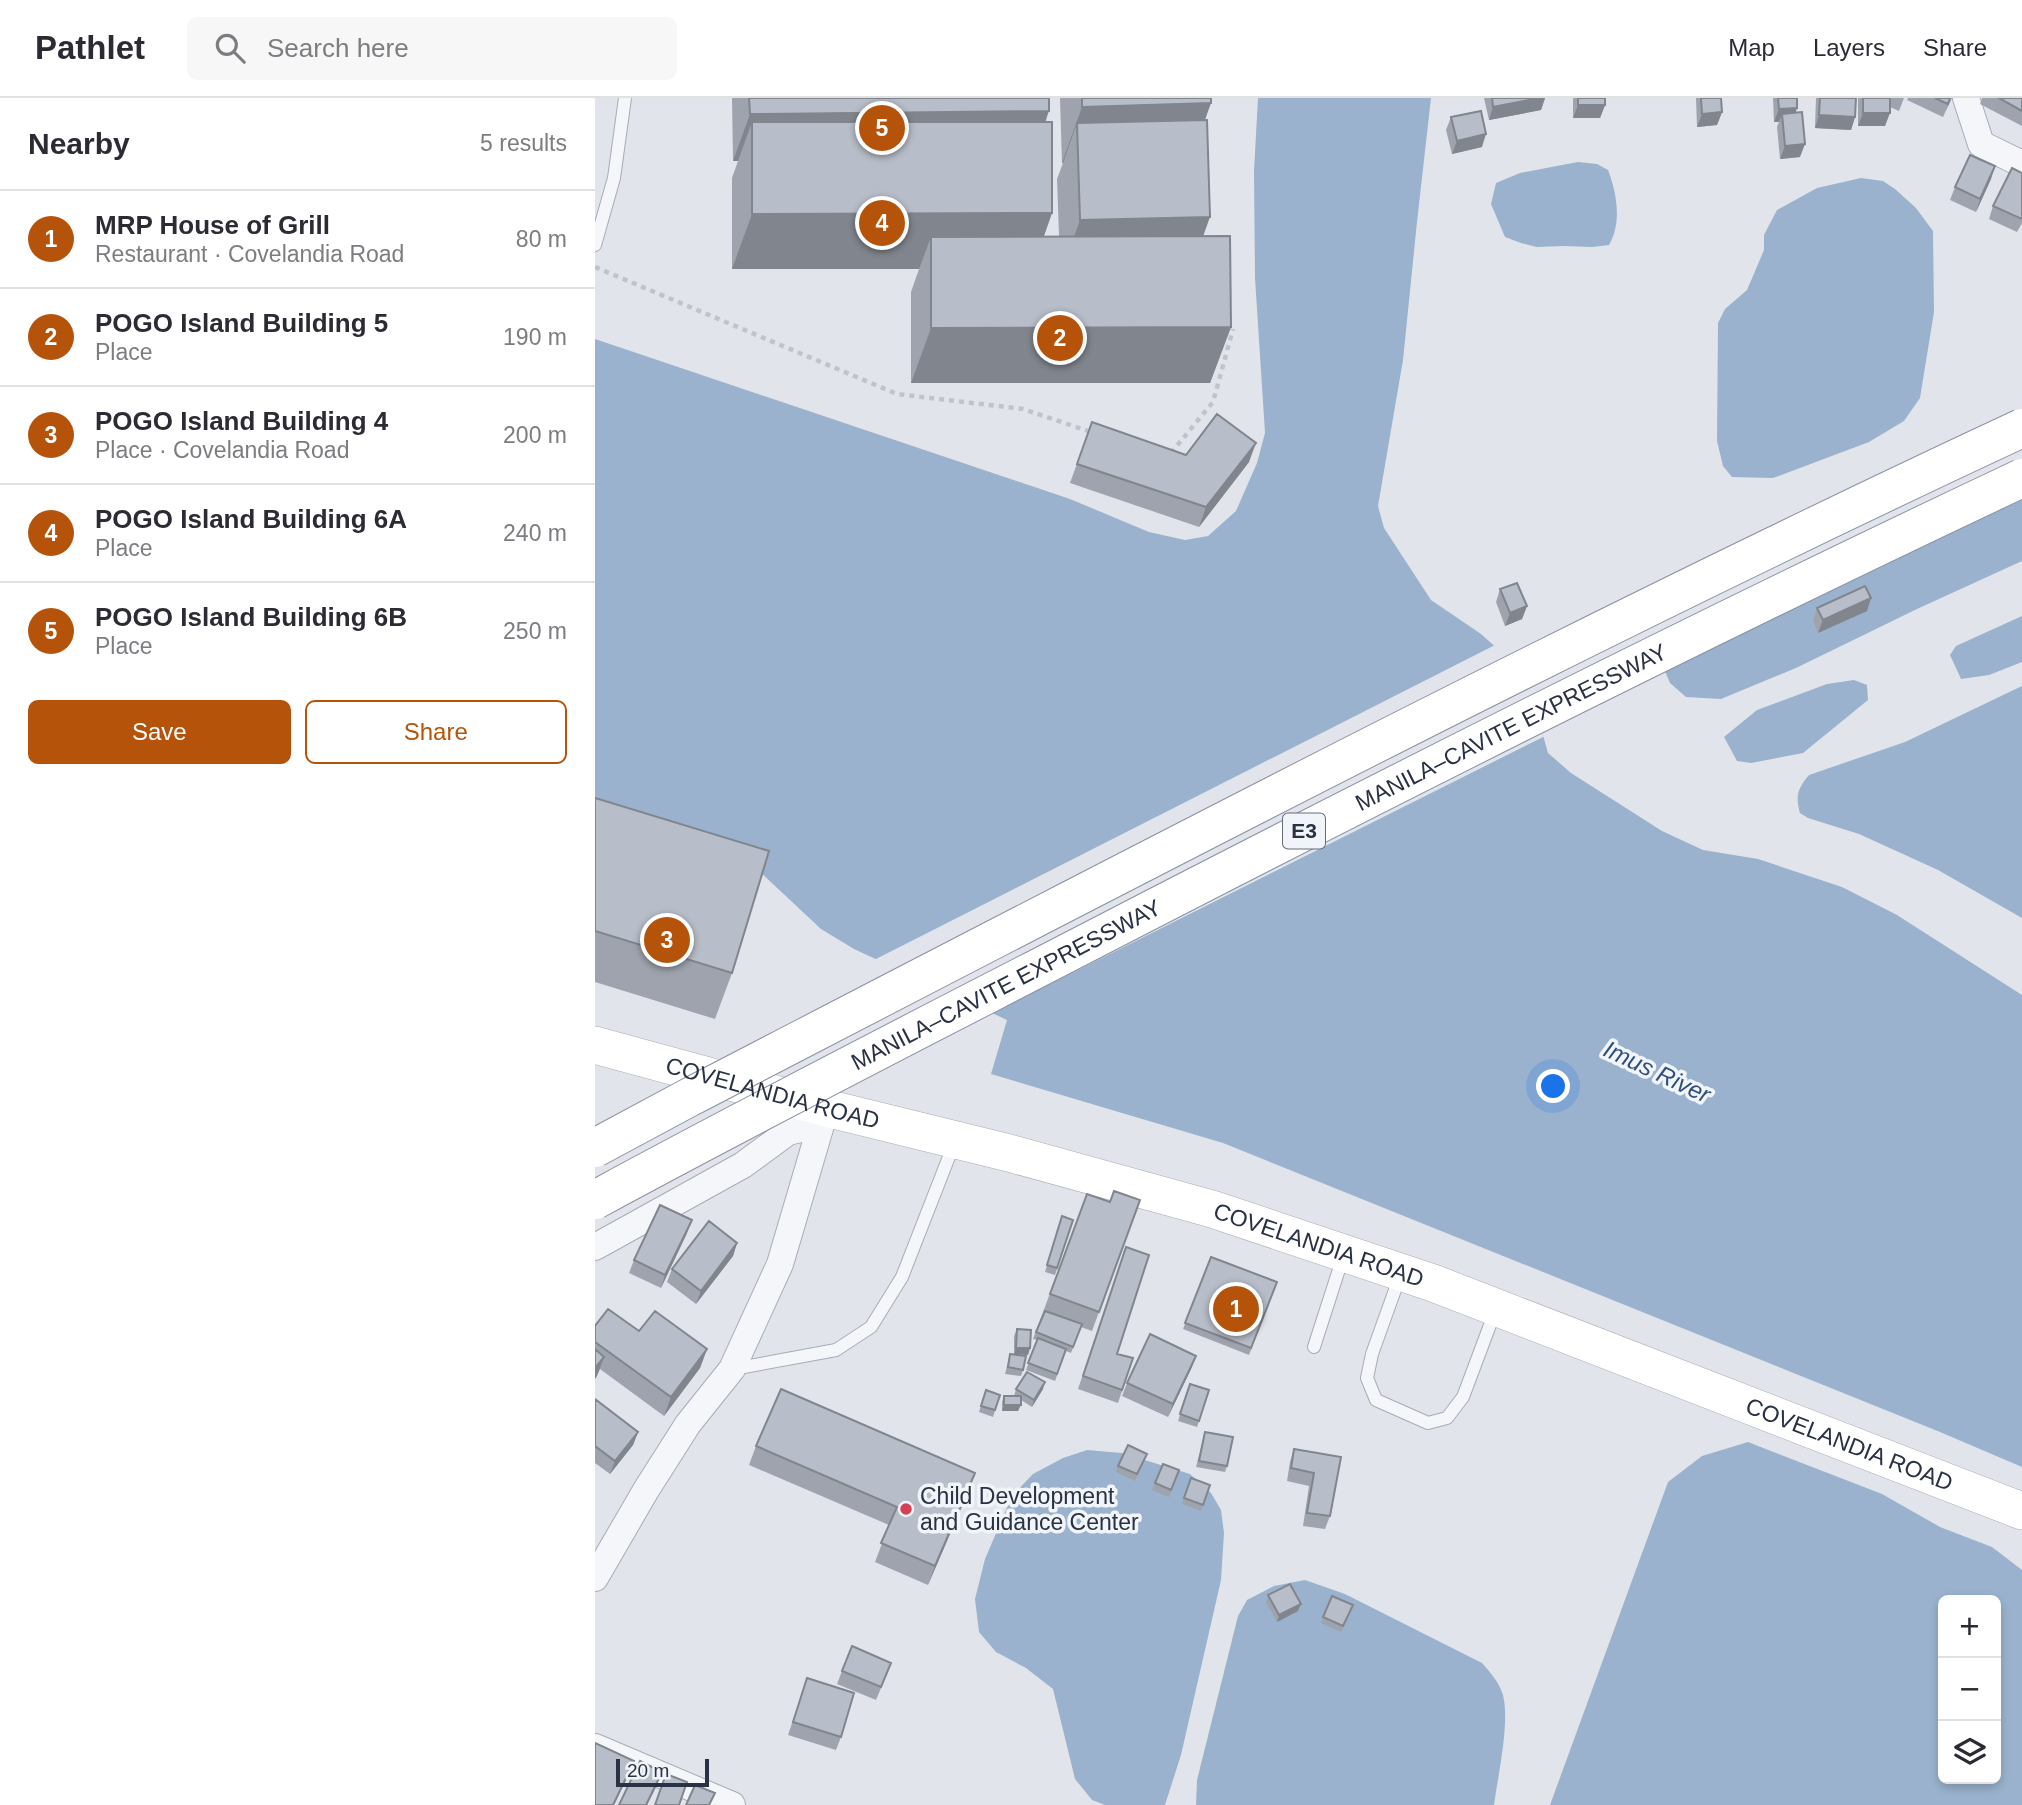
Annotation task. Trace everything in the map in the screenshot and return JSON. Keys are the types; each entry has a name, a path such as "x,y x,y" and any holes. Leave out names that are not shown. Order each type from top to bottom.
{"highway":[{"name":"MANILA–CAVITE EXPRESSWAY","path":"595,1148 1291,787 1873,498 2022,428"},
{"name":"MANILA–CAVITE EXPRESSWAY","path":"595,1200 1341,811 2022,478"}],"main road":[{"name":"COVELANDIA ROAD","path":"595,1045 824,1116 956,1140 1212,1209 1497,1307 2022,1511"}],"street":[{"path":"1966,98 1981,144 2022,164"},
{"path":"595,1247 743,1166 788,1132 824,1116"},
{"path":"595,1578 688,1423 732,1369 780,1264 824,1116"},
{"path":"595,1746 732,1805"}],"lane":[{"path":"595,246 614,178 625,98"},
{"path":"732,1369 836,1350 871,1327 902,1277 956,1140"},
{"path":"1314,1347 1344,1253"},
{"path":"1401,1272 1372,1354 1367,1378 1375,1400 1428,1423 1447,1418 1463,1396 1497,1307"}],"path":[{"path":"595,267 897,394 1023,410 1102,435"},
{"path":"1168,457 1213,402 1233,328"}],"water":[{"name":"Imus River","path":"1258,98 1431,98 1403,360 1378,506 1384,528 1431,600 1481,634 1509,659 1534,703 1548,753 1571,773 1662,831 1703,850 1758,859 1842,887 1897,915 2022,995 2022,1467 1223,1143 991,1074 1007,1020 854,949 821,929 757,869 595,800 595,339 1070,499 1149,532 1185,540 1208,536 1236,511 1257,463 1265,433 1255,278 1254,171"},
{"path":"1578,162 1597,164 1608,170 1617,208 1616,227 1609,245 1537,247 1505,237 1491,204 1496,183 1520,173"},
{"path":"1861,178 1883,181 1895,189 1916,208 1933,231 1934,312 1920,398 1904,421 1869,442 1773,478 1732,477 1723,466 1717,441 1718,323 1725,309 1747,290 1764,250 1764,235 1777,210 1817,188"},
{"path":"2022,472 2022,561 1796,668 1721,699 1686,697 1670,683 1662,664"},
{"path":"2022,616 2022,662 1989,675 1961,679 1950,655 1956,646"},
{"path":"1854,680 1867,685 1868,700 1803,753 1751,763 1737,761 1724,737 1757,710 1827,684"},
{"path":"2022,686 2022,918 1938,870 1859,834 1800,813 1799,792 1809,775 1905,742"},
{"path":"1748,1442 1882,1494 1940,1527 1992,1547 2022,1570 2022,1805 1550,1805 1668,1482 1702,1456"},
{"path":"1087,1450 1122,1453 1190,1474 1211,1493 1221,1510 1224,1533 1221,1580 1181,1755 1165,1805 1105,1805 1092,1800 1075,1779 1053,1689 1026,1668 996,1652 979,1632 975,1599 985,1559 1012,1496 1033,1474 1063,1458"},
{"path":"1305,1580 1345,1594 1482,1663 1488,1670 1501,1690 1505,1707 1494,1805 1196,1805 1197,1780 1238,1616 1247,1600 1274,1586"}],"pier":[{"path":"1497,644 1512,657 1537,701 1547,735 988,1015 872,961"}],"building":[{"path":"749,98 1049,98 1049,111 750,114"},
{"path":"1082,98 1211,98 1211,103 1082,107"},
{"path":"1492,98 1539,98 1493,107"},
{"path":"1578,98 1605,98 1605,105 1578,105"},
{"path":"1701,98 1721,98 1722,112 1702,114"},
{"path":"1778,98 1797,98 1797,108 1779,109"},
{"path":"1820,98 1856,98 1855,117 1819,115"},
{"path":"1863,98 1890,98 1890,113 1863,113"},
{"path":"1935,98 1950,98 1948,104"},
{"path":"1999,98 2022,98 2022,111"},
{"path":"1481,111 1486,134 1457,141 1451,117"},
{"path":"1802,112 1805,144 1785,146 1782,114"},
{"path":"1207,120 1210,217 1080,220 1077,123"},
{"path":"752,122 1052,122 1052,213 752,214"},
{"path":"1970,155 1995,166 1980,199 1955,187"},
{"path":"2012,168 2022,173 2022,219 1993,206"},
{"path":"1230,236 1231,327 931,328 931,237"},
{"path":"1217,414 1256,443 1206,507 1077,464 1092,422 1186,455"},
{"path":"1517,583 1527,606 1510,613 1500,589"},
{"path":"1865,586 1871,598 1823,620 1817,608"},
{"path":"595,798 769,851 732,973 595,931"},
{"path":"1114,1191 1140,1200 1099,1312 1050,1294 1087,1194 1110,1202"},
{"path":"660,1205 692,1220 665,1275 634,1260"},
{"path":"1062,1216 1073,1220 1057,1268 1047,1265"},
{"path":"709,1221 737,1243 701,1291 672,1269"},
{"path":"1126,1247 1149,1255 1117,1354 1133,1358 1122,1390 1083,1376"},
{"path":"1211,1257 1277,1282 1251,1348 1185,1323"},
{"path":"608,1309 639,1331 655,1311 707,1349 671,1397 595,1342 595,1326"},
{"path":"1045,1311 1082,1324 1073,1347 1036,1332"},
{"path":"1017,1329 1031,1330 1030,1348 1016,1348"},
{"path":"1150,1334 1196,1356 1173,1404 1127,1383"},
{"path":"1038,1338 1066,1349 1057,1374 1028,1363"},
{"path":"595,1349 604,1357 595,1368"},
{"path":"1010,1354 1026,1356 1023,1370 1008,1367"},
{"path":"1027,1372 1045,1382 1034,1400 1016,1389"},
{"path":"1190,1384 1209,1390 1199,1421 1180,1414"},
{"name":"Child Development and Guidance Center","path":"781,1389 975,1473 935,1566 881,1543 897,1507 756,1446"},
{"path":"986,1390 1000,1395 995,1410 981,1406"},
{"path":"1004,1396 1021,1396 1021,1405 1004,1405"},
{"path":"595,1399 638,1432 615,1461 595,1446"},
{"path":"1205,1432 1233,1437 1227,1466 1199,1461"},
{"path":"1128,1445 1147,1454 1137,1474 1118,1466"},
{"path":"1294,1449 1341,1457 1330,1516 1307,1513 1314,1473 1291,1468"},
{"path":"1163,1464 1179,1470 1171,1490 1155,1483"},
{"path":"1191,1478 1210,1485 1203,1505 1184,1498"},
{"path":"1290,1584 1301,1604 1279,1615 1268,1595"},
{"path":"1332,1596 1353,1605 1343,1626 1323,1617"},
{"path":"852,1646 891,1663 881,1687 842,1671"},
{"path":"807,1678 854,1693 841,1737 793,1722"},
{"path":"595,1743 634,1761 613,1805 595,1805"},
{"path":"640,1761 662,1772 646,1805 619,1805"},
{"path":"666,1774 687,1782 679,1805 655,1805"},
{"path":"695,1785 715,1793 709,1805 686,1805"}],"place":[{"name":"POGO Island Building 6B","path":"882,128"},
{"name":"POGO Island Building 6A","path":"882,223"},
{"name":"POGO Island Building 5","path":"1060,338"},
{"name":"POGO Island Building 4","path":"667,940"},
{"name":"MRP House of Grill","path":"1236,1309"},
{"name":"Child Development and Guidance Center","path":"906,1509"}]}
